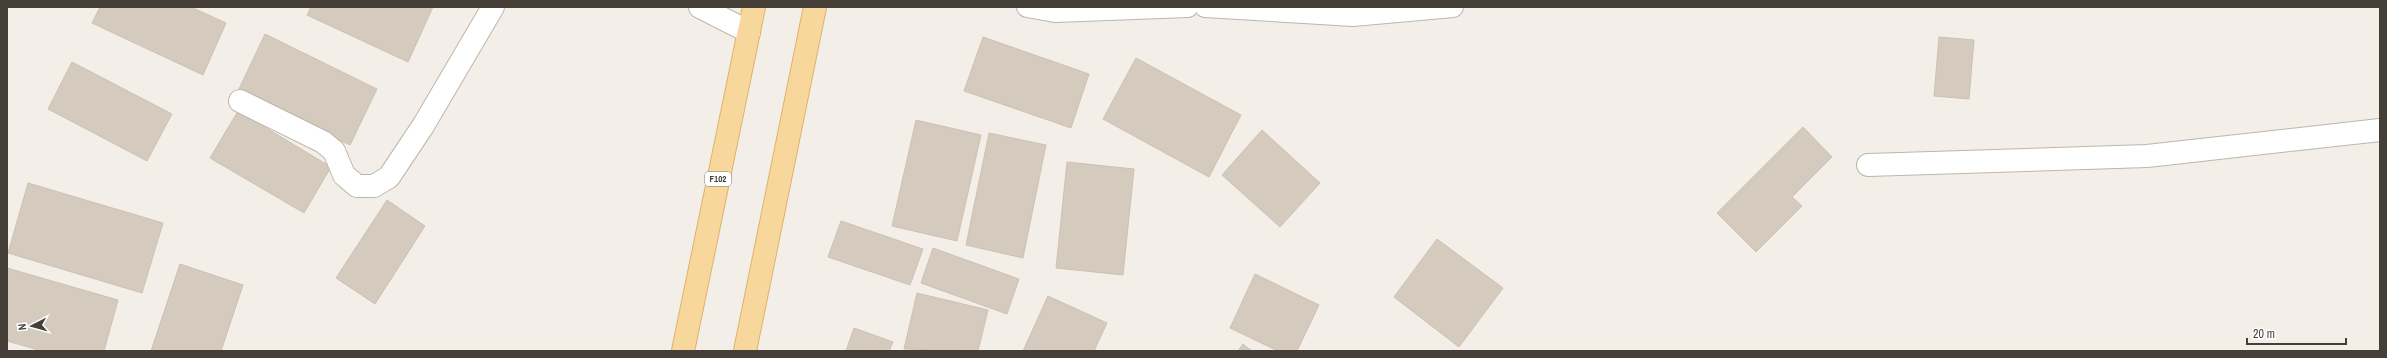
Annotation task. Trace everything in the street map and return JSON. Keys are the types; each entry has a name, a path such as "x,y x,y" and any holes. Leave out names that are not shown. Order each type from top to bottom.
{"main road":[{"name":"F102","path":"683,351 754,7"},
{"path":"745,351 815,7"}],"street":[{"path":"240,101 323,142 334,151 344,175 357,186 374,186 389,177 423,126 493,7"},
{"path":"700,7 748,32"},
{"path":"1868,165 2147,156 2380,130"}],"lane":[{"path":"1027,7 1055,12 1188,7"},
{"path":"1206,7 1353,16 1453,7"}],"building":[{"path":"100,7 191,7 226,23 203,75 92,23"},
{"path":"311,7 433,7 408,62 307,15"},
{"path":"265,34 377,89 350,145 238,91"},
{"path":"983,37 1089,74 1071,128 964,91"},
{"path":"1939,37 1974,40 1969,99 1934,96"},
{"path":"1136,58 1241,115 1209,177 1103,119"},
{"path":"72,62 172,114 147,161 48,109"},
{"path":"238,111 331,167 304,213 210,158"},
{"path":"916,120 981,135 957,241 892,226"},
{"path":"1803,127 1832,157 1792,197 1802,206 1756,252 1717,213"},
{"path":"1262,130 1320,183 1280,227 1222,175"},
{"path":"989,133 1046,145 1023,258 966,245"},
{"path":"1067,162 1134,169 1123,275 1056,268"},
{"path":"28,183 163,223 142,293 8,253"},
{"path":"387,200 425,226 375,304 336,278"},
{"path":"841,221 923,249 910,285 828,257"},
{"path":"1437,239 1503,288 1459,347 1394,297"},
{"path":"933,248 1019,279 1007,314 921,283"},
{"path":"180,264 243,285 221,351 151,351"},
{"path":"7,268 118,300 104,351 42,351 7,341"},
{"path":"1255,274 1319,305 1297,351 1278,351 1230,328"},
{"path":"917,293 988,310 978,351 904,349"},
{"path":"1048,296 1107,323 1094,351 1023,351"},
{"path":"854,328 893,342 889,351 846,351"},
{"path":"1243,344 1252,351 1238,351"}]}
